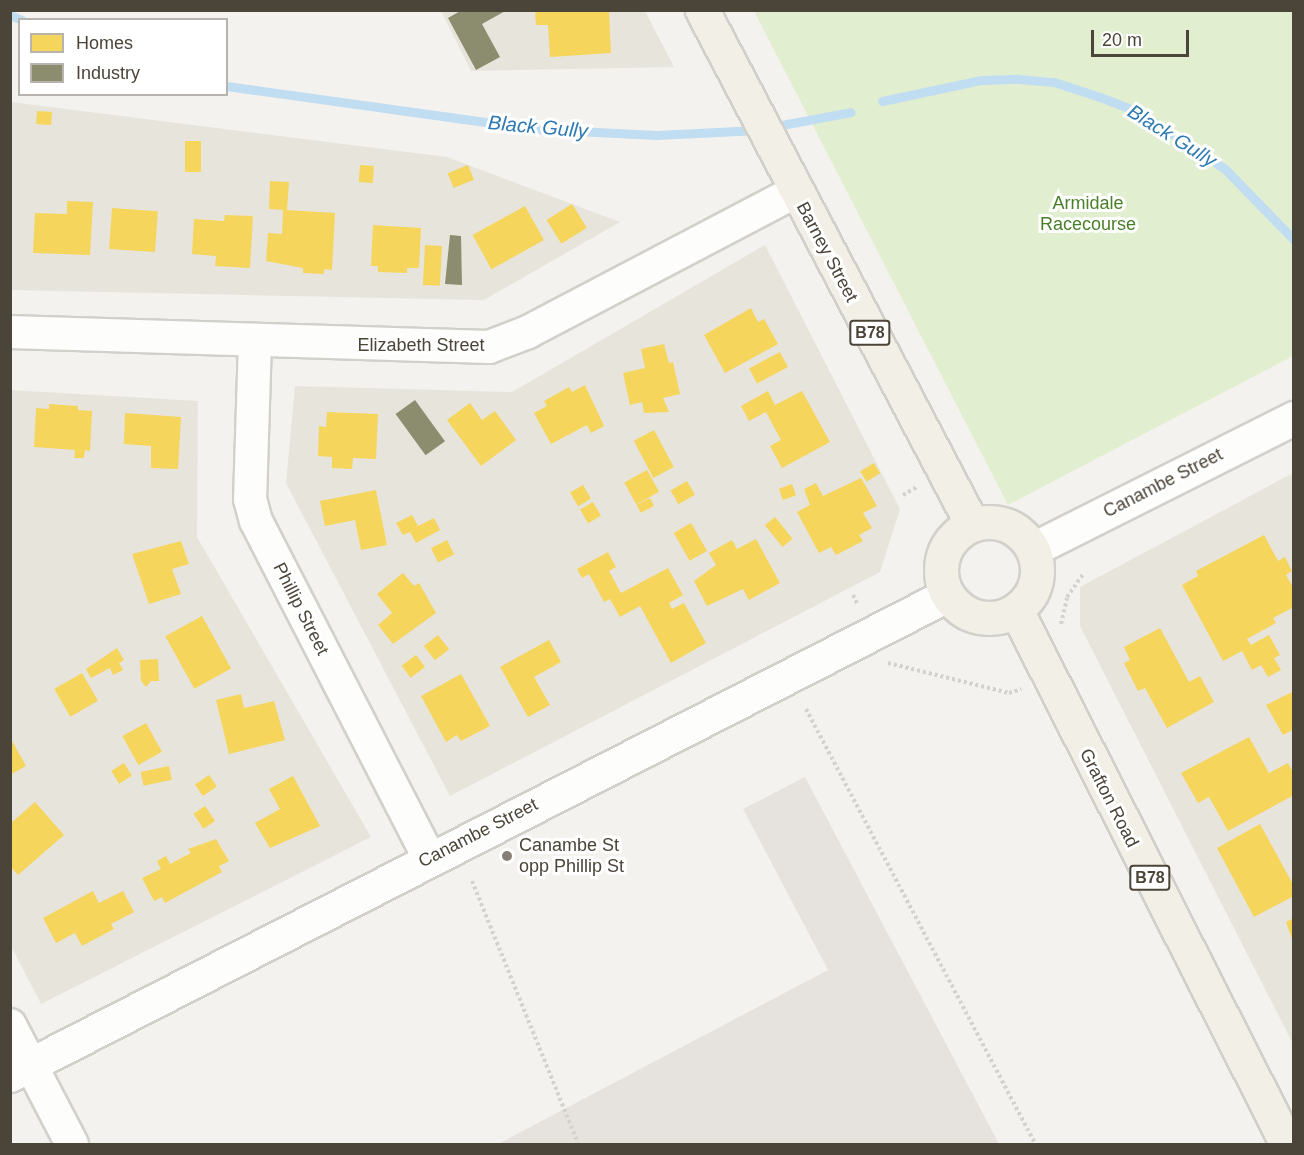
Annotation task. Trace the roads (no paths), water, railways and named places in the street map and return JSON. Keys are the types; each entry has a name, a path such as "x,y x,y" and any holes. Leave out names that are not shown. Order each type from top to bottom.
{"main road":[{"name":"Barney Street","path":"702,10 768,141 972,524"},
{"path":"994,521 1006,525 1022,534 1033,549 1036,583 1016,610 991,619 978,617 955,605 947,595 942,582 943,554 949,542 972,524 994,521"},
{"name":"Grafton Road","path":"1016,610 1287,1144"}],"street":[{"name":"Elizabeth Street","path":"10,332 489,347 528,332 795,192"},
{"name":"Phillip Street","path":"255,341 250,499 256,520 429,858"},
{"name":"Canambe Street","path":"1033,549 1293,418"},
{"name":"Canambe Street","path":"20,1069 947,595"},
{"path":"10,1025 20,1069 72,1144"}],"waterway":[{"name":"Black Gully","path":"10,15 18,18"},
{"name":"Black Gully","path":"882,101 982,80 1018,79 1054,82 1100,97 1137,111 1225,169 1294,240"},
{"name":"Black Gully","path":"228,86 535,129 657,135 758,130"},
{"name":"Black Gully","path":"771,127 851,112"}],"place":[{"name":"Canambe St opp Phillip St","path":"507,856"}],"park label":[{"name":"Armidale Racecourse","path":"1088,214"}]}
